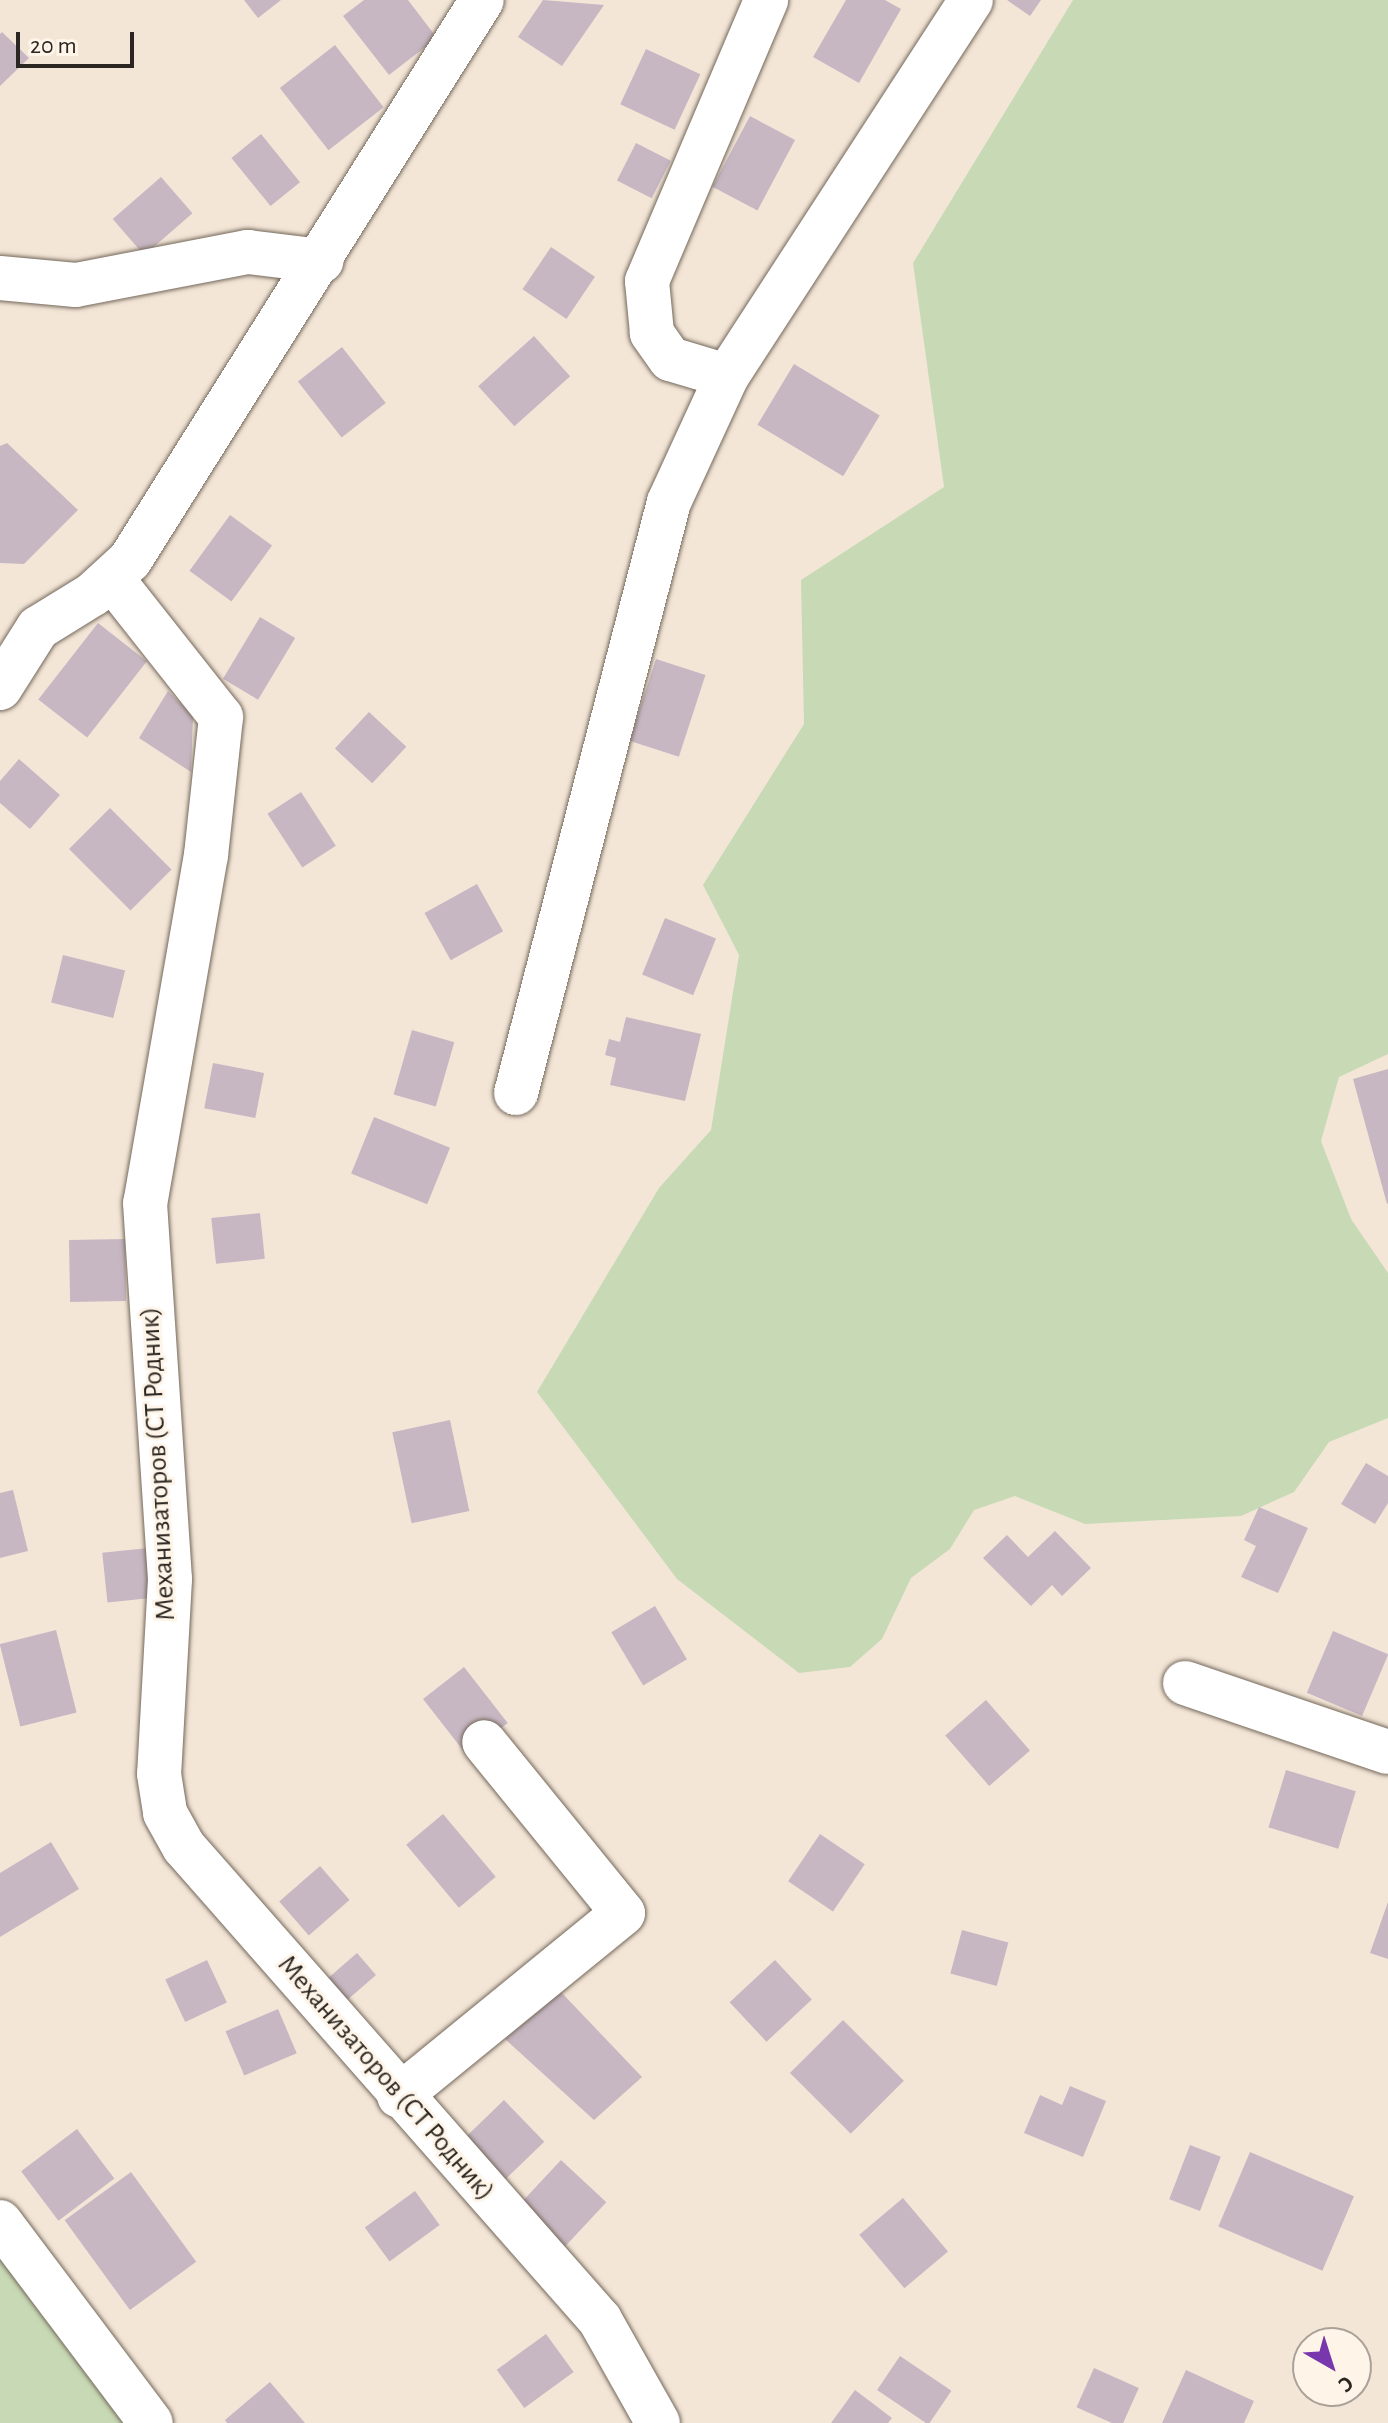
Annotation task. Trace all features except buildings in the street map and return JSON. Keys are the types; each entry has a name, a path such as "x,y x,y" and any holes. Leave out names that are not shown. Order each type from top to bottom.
{"lane":[{"path":"0,688 19,626 112,579 321,261 482,0"},
{"path":"727,376 670,359 652,333 647,281 766,0"},
{"path":"516,1093 669,502 727,376 971,0"},
{"path":"0,278 76,285 248,252 321,261"},
{"name":"Механизаторов (СТ Родник)","path":"112,579 221,717 206,855 145,1203 170,1579 159,1774 165,1813 184,1847 399,2096 600,2320 658,2423"},
{"path":"1185,1683 1388,1752"},
{"path":"399,2096 623,1913 484,1742"},
{"path":"0,2222 151,2423"}],"green space":[{"path":"1073,0 1388,0 1388,1054 1339,1077 1321,1141 1351,1219 1388,1273 1388,1418 1329,1442 1294,1492 1241,1516 1085,1524 1015,1496 974,1510 950,1549 911,1578 882,1639 850,1667 799,1673 677,1579 537,1392 659,1188 711,1130 739,955 703,885 804,724 801,580 944,487 913,263"},
{"path":"0,2241 144,2423 0,2423"}]}
